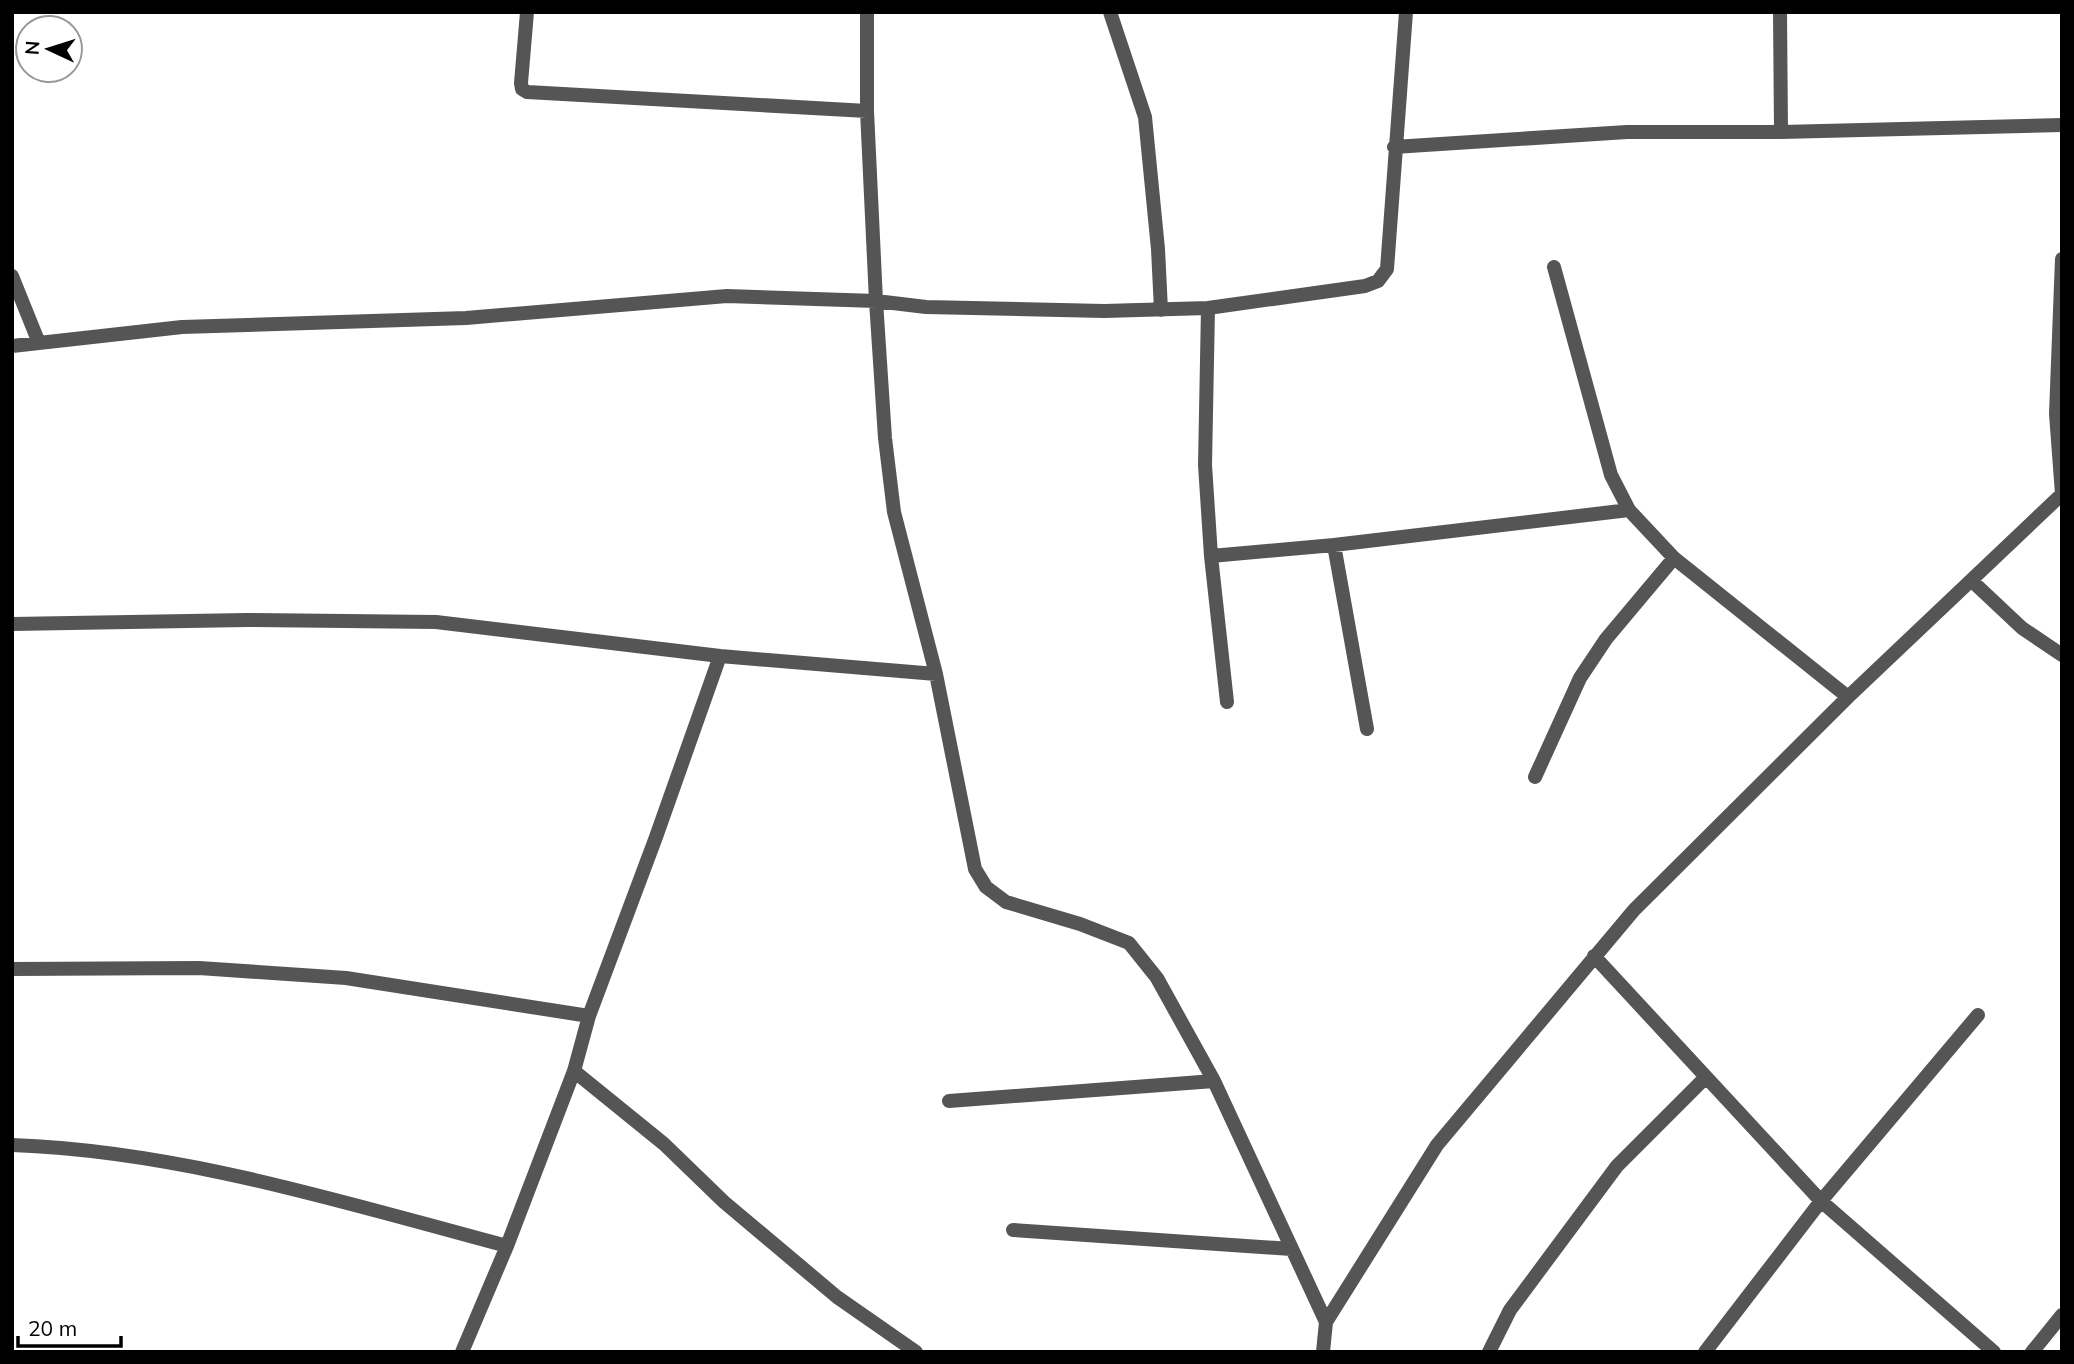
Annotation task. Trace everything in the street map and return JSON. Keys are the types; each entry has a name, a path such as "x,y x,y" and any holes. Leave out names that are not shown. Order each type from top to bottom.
{"street":[{"path":"527,12 521,83 522,89 527,92 867,111"},
{"path":"867,12 867,111 876,301 885,438 894,512 936,674 975,869 986,887 1006,902 1080,924 1129,943 1157,978 1214,1081 1326,1322"},
{"path":"1110,12 1145,117 1161,310"},
{"path":"12,346 182,327 466,318 727,296 876,301 926,307 1104,311 1208,308 1365,286 1378,281 1387,269 1406,12"},
{"path":"1780,12 1781,132"},
{"path":"1394,147 1627,132 1781,132 2062,125"},
{"path":"1323,1352 1326,1322 1437,1145 1594,956 1634,910 1848,698 2062,494 2056,414 2062,259"},
{"path":"1554,267 1611,475 1629,510 1674,558 1848,698"},
{"path":"12,276 38,343"},
{"path":"1208,308 1205,465 1211,556 1227,702"},
{"path":"1211,556 1334,545 1629,510"},
{"path":"1334,545 1367,729"},
{"path":"1535,777 1580,678 1606,639 1674,558"},
{"path":"1972,581 2022,628 2062,655"},
{"path":"12,624 247,620 436,622 720,656 936,674"},
{"path":"462,1352 507,1246 574,1070 589,1016 720,656"},
{"path":"1594,956 1821,1201 1994,1352"},
{"path":"12,969 199,968 346,978 589,1016"},
{"path":"1704,1352 1821,1201 1978,1015"},
{"path":"574,1070 664,1144 724,1202 837,1297 916,1352"},
{"path":"1489,1352 1510,1310 1618,1166 1706,1077"},
{"path":"950,1101 1214,1081"},
{"path":"12,1145 163,1161 301,1191 507,1246"},
{"path":"1013,1230 1291,1249"},
{"path":"2032,1352 2062,1315"}]}
